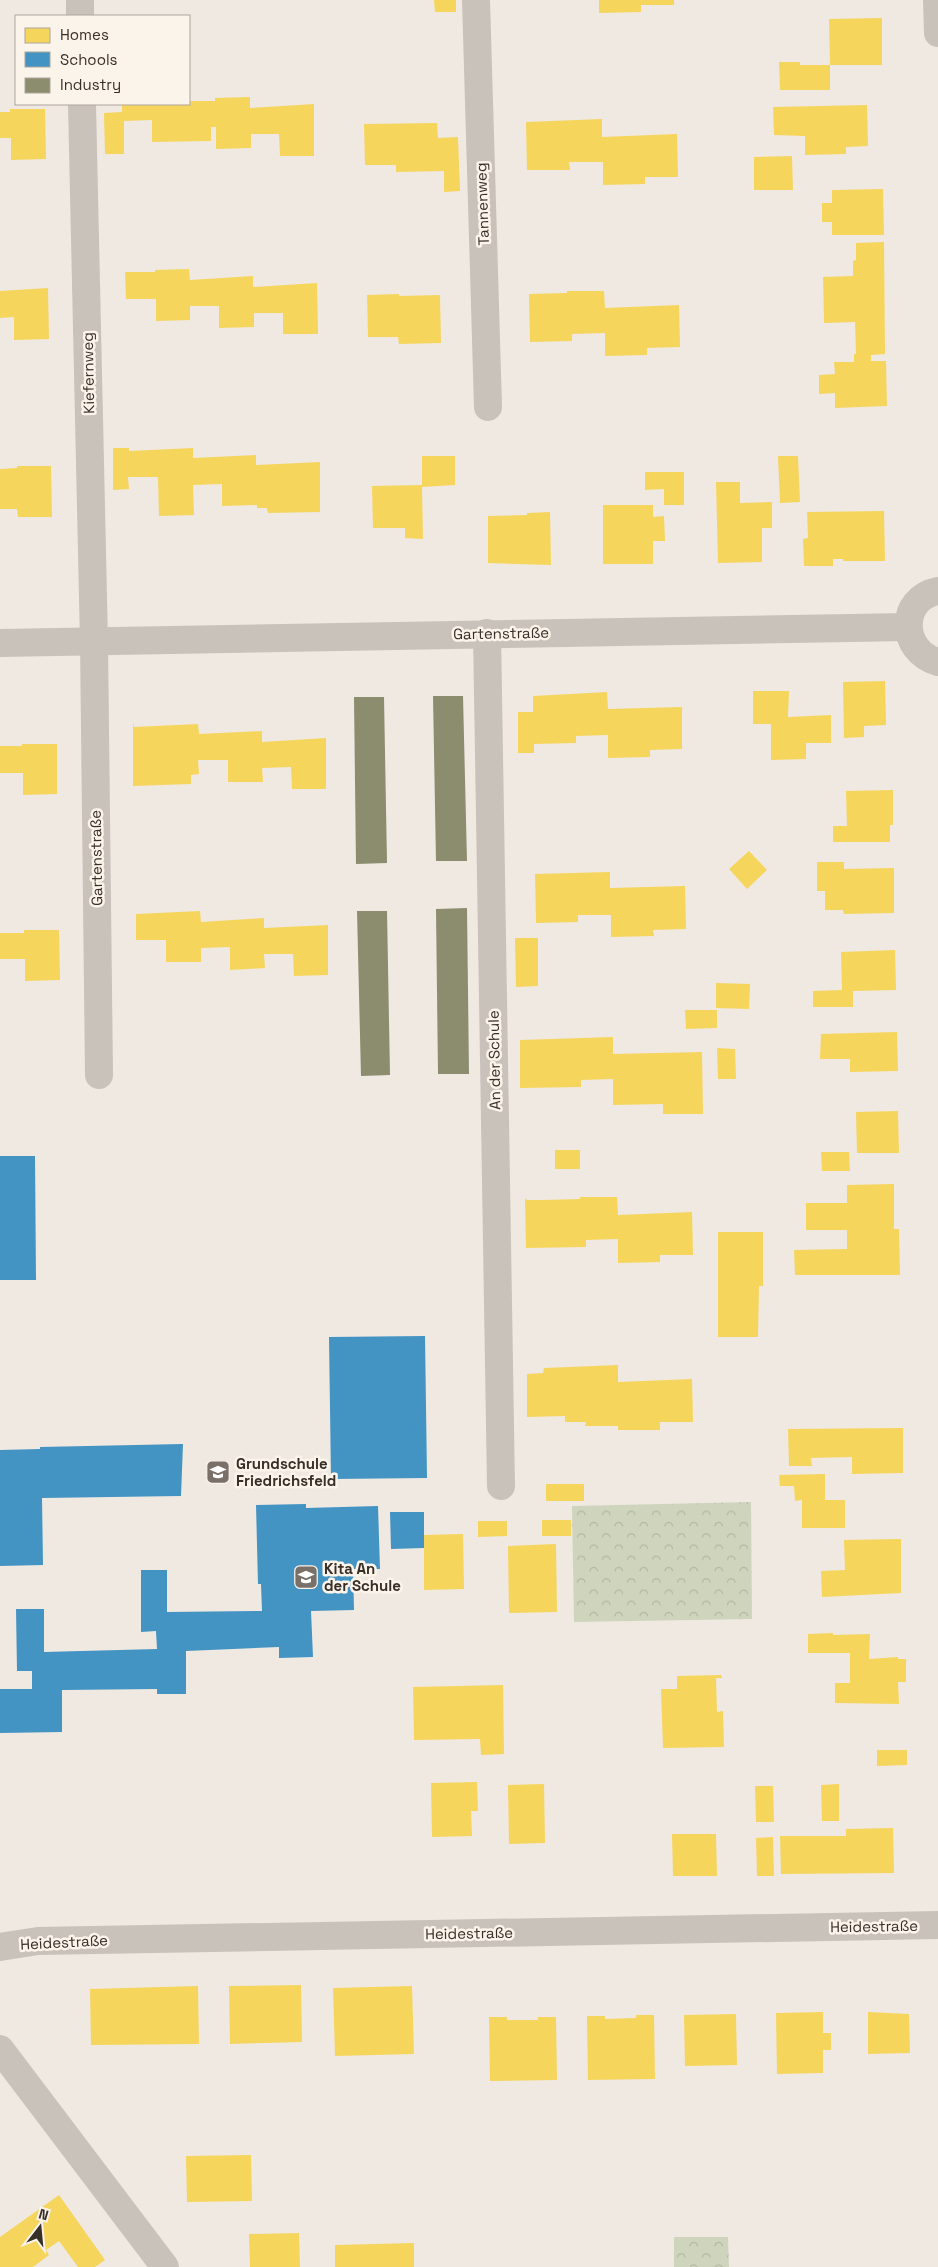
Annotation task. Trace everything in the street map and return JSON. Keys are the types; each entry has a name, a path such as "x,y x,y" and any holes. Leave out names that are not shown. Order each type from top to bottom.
{"street":[{"path":"80,0 80,15"},
{"name":"Tannenweg","path":"476,0 488,407"},
{"path":"937,0 938,33"},
{"name":"Kiefernweg","path":"82,105 94,642"},
{"path":"938,591 928,593 913,607 908,627 913,645 926,658 938,662"},
{"name":"Gartenstraße","path":"0,643 908,627"},
{"name":"An der Schule","path":"487,633 502,1486"},
{"name":"Gartenstraße","path":"94,642 99,1075"},
{"name":"Heidestraße","path":"0,1947 48,1941 938,1925"},
{"path":"0,2049 165,2267"}],"green space":[{"path":"751,1502 752,1619 574,1622 572,1506"},
{"path":"674,2237 728,2237 729,2267 674,2267"}],"building: Homes":[{"path":"434,0 456,0 456,12 435,12"},
{"path":"599,0 674,0 674,5 641,5 641,12 599,13"},
{"path":"882,18 882,65 830,65 829,19"},
{"path":"779,62 800,62 800,65 830,65 830,90 780,90"},
{"path":"250,97 250,108 314,104 314,156 280,156 279,134 251,134 251,148 216,149 216,127 211,127 211,141 152,142 152,120 124,121 124,154 105,154 104,113 122,112 122,105 190,105 190,101 215,101 215,98"},
{"path":"867,105 868,146 846,147 846,154 805,155 805,136 774,135 773,107"},
{"path":"10,109 45,109 46,159 11,160 11,138 0,138 0,112 10,112"},
{"path":"602,119 602,137 677,134 678,177 645,177 645,184 603,185 603,162 569,162 570,170 527,170 526,122"},
{"path":"437,123 438,138 458,137 460,191 444,192 444,171 396,172 396,165 365,165 364,124"},
{"path":"792,156 793,190 754,190 754,157"},
{"path":"883,189 884,235 832,235 832,222 822,222 822,203 832,203 832,190"},
{"path":"884,242 885,354 871,355 871,361 886,361 887,406 835,408 835,393 819,394 819,375 835,374 834,362 854,362 854,354 856,354 855,322 824,323 823,277 853,276 853,261 856,260 856,243"},
{"path":"189,269 190,280 253,276 253,287 317,283 318,334 283,334 283,313 254,313 254,327 219,328 219,306 190,306 190,320 156,321 156,299 126,299 125,272"},
{"path":"48,288 49,339 14,340 14,317 0,318 0,291"},
{"path":"567,291 604,291 605,308 679,305 680,347 647,348 647,355 605,356 605,333 572,334 572,341 530,342 529,294 567,293"},
{"path":"399,294 399,296 440,295 441,343 399,344 398,337 368,337 367,295"},
{"path":"113,448 129,448 129,451 193,448 193,458 256,455 256,465 320,462 320,512 268,513 267,508 257,508 257,505 222,506 222,484 193,485 194,515 159,516 158,477 128,477 129,489 113,490"},
{"path":"422,456 455,456 455,485 422,487 423,539 405,538 405,528 373,528 372,486 422,485"},
{"path":"778,456 798,456 800,502 780,503"},
{"path":"17,466 51,466 52,517 18,517 17,509 0,509 0,469 17,468"},
{"path":"645,472 684,472 684,505 664,505 664,489 645,490"},
{"path":"716,482 740,482 740,503 772,502 772,528 762,528 762,562 718,563"},
{"path":"603,505 653,505 653,517 664,516 665,541 653,541 653,564 603,564"},
{"path":"884,511 885,561 843,561 843,559 833,559 833,566 804,566 803,539 808,538 807,512"},
{"path":"550,512 551,565 488,563 488,516 527,515 527,513"},
{"path":"885,681 886,725 864,726 864,737 844,738 843,682"},
{"path":"753,691 789,691 788,717 831,715 831,743 806,743 806,759 771,760 771,724 753,724"},
{"path":"607,692 608,709 682,707 682,749 650,750 650,757 608,758 608,735 576,736 576,743 534,744 534,753 518,753 518,712 533,712 533,696"},
{"path":"133,723 134,727 198,724 199,734 262,731 262,742 326,738 326,789 292,789 291,767 262,768 263,782 228,782 228,760 198,760 199,774 191,775 191,784 133,786"},
{"path":"22,744 57,744 57,794 23,795 23,773 0,773 0,746 22,746"},
{"path":"893,790 893,825 890,825 890,842 833,842 833,826 847,826 846,791"},
{"path":"749,851 767,870 747,889 729,869"},
{"path":"817,862 844,862 844,869 894,868 894,913 844,914 843,910 825,910 825,891 817,891"},
{"path":"610,872 610,888 685,886 686,929 653,930 654,936 611,937 611,915 578,915 578,922 536,923 535,874"},
{"path":"200,911 201,922 264,918 264,928 328,925 328,975 294,976 293,954 264,954 265,968 230,970 230,947 201,948 201,962 166,962 166,940 136,940 136,914"},
{"path":"24,930 59,930 60,980 25,981 25,959 0,959 0,933 24,933"},
{"path":"515,938 538,938 538,986 516,987"},
{"path":"895,950 896,990 853,991 853,1007 813,1007 813,991 842,990 841,952"},
{"path":"716,983 750,984 749,1009 716,1008"},
{"path":"685,1010 717,1010 717,1028 686,1029"},
{"path":"897,1032 898,1071 850,1072 850,1059 820,1059 821,1034"},
{"path":"613,1037 613,1054 702,1052 703,1114 663,1114 663,1104 613,1105 613,1079 581,1080 581,1087 520,1088 520,1040"},
{"path":"717,1048 735,1049 736,1079 718,1079"},
{"path":"898,1111 899,1153 857,1153 856,1112"},
{"path":"555,1150 580,1150 580,1169 555,1169"},
{"path":"821,1152 849,1152 850,1171 822,1171"},
{"path":"894,1184 894,1229 899,1229 900,1275 795,1275 794,1250 847,1249 847,1230 806,1230 806,1203 847,1203 847,1185"},
{"path":"580,1197 617,1197 618,1215 692,1212 693,1255 660,1255 660,1262 618,1263 618,1239 586,1240 586,1247 526,1248 525,1198 527,1200 543,1200 580,1199"},
{"path":"718,1232 763,1232 763,1286 759,1286 758,1337 718,1337"},
{"path":"618,1365 618,1382 692,1379 693,1422 660,1422 660,1430 618,1430 618,1426 585,1426 586,1422 565,1422 565,1416 527,1417 527,1374 543,1373 544,1368"},
{"path":"903,1428 903,1473 852,1474 852,1457 811,1458 812,1466 789,1466 788,1429"},
{"path":"825,1474 825,1500 845,1500 845,1528 802,1528 802,1500 795,1501 794,1486 780,1486 779,1475"},
{"path":"546,1484 584,1484 584,1501 546,1501"},
{"path":"542,1520 571,1520 571,1536 542,1536"},
{"path":"478,1521 507,1521 507,1536 478,1537"},
{"path":"463,1534 464,1589 424,1590 424,1535"},
{"path":"901,1539 901,1593 822,1597 821,1571 845,1570 844,1540"},
{"path":"556,1544 557,1612 509,1613 508,1546"},
{"path":"833,1633 833,1635 870,1634 869,1659 898,1657 898,1659 906,1659 906,1682 898,1682 899,1704 835,1703 835,1683 850,1683 850,1653 808,1653 808,1634"},
{"path":"721,1675 722,1678 716,1678 717,1712 723,1711 724,1747 663,1748 661,1689 677,1689 677,1676"},
{"path":"503,1685 504,1754 481,1755 480,1739 414,1740 413,1687"},
{"path":"877,1750 907,1750 907,1765 877,1766"},
{"path":"477,1782 478,1811 471,1811 472,1836 432,1837 431,1783"},
{"path":"544,1784 545,1843 509,1844 508,1785"},
{"path":"839,1784 839,1821 822,1821 821,1785"},
{"path":"755,1786 773,1786 774,1822 756,1822"},
{"path":"893,1828 894,1873 781,1874 780,1836 846,1836 846,1829"},
{"path":"672,1834 716,1834 717,1876 673,1876"},
{"path":"773,1837 774,1876 757,1876 756,1838"},
{"path":"301,1985 302,2042 230,2044 229,1986"},
{"path":"198,1986 199,2044 91,2045 90,1989"},
{"path":"412,1986 414,2054 335,2056 333,1988"},
{"path":"823,2012 823,2033 831,2033 831,2050 823,2050 823,2073 777,2074 776,2013"},
{"path":"868,2012 909,2014 910,2053 868,2054"},
{"path":"736,2014 737,2065 685,2066 684,2015"},
{"path":"636,2015 654,2015 655,2079 588,2080 587,2016 605,2016 605,2019 636,2018"},
{"path":"489,2017 507,2017 507,2020 538,2020 538,2017 556,2017 557,2080 490,2081"},
{"path":"251,2155 252,2201 187,2202 186,2156"},
{"path":"59,2195 105,2260 95,2267 78,2267 59,2241 46,2250 49,2255 33,2267 0,2267 0,2237"},
{"path":"299,2233 300,2267 250,2267 249,2234"},
{"path":"414,2243 414,2267 335,2267 335,2245"}],"building: Schools":[{"path":"0,1156 35,1156 36,1280 0,1280"},
{"path":"425,1336 427,1478 331,1479 329,1337"},
{"path":"183,1444 181,1496 42,1498 43,1565 0,1566 0,1450 40,1449 40,1447"},
{"path":"306,1504 306,1508 378,1506 380,1569 353,1569 354,1610 311,1611 313,1657 279,1658 279,1647 186,1651 186,1694 157,1694 157,1689 62,1690 62,1732 0,1733 0,1689 32,1689 32,1671 17,1671 16,1609 44,1609 44,1652 157,1649 156,1631 141,1632 141,1570 167,1570 167,1612 262,1611 261,1584 258,1584 256,1505"},
{"path":"390,1512 424,1512 424,1548 391,1549"}],"building: Industry":[{"path":"433,696 463,696 467,861 436,861"},
{"path":"354,697 384,697 387,863 356,864"},
{"path":"467,908 469,1074 438,1074 436,909"},
{"path":"357,911 387,911 390,1075 361,1076"}],"place":[{"name":"Grundschule Friedrichsfeld","path":"218,1472"},
{"name":"Kita An der Schule","path":"306,1577"}]}
